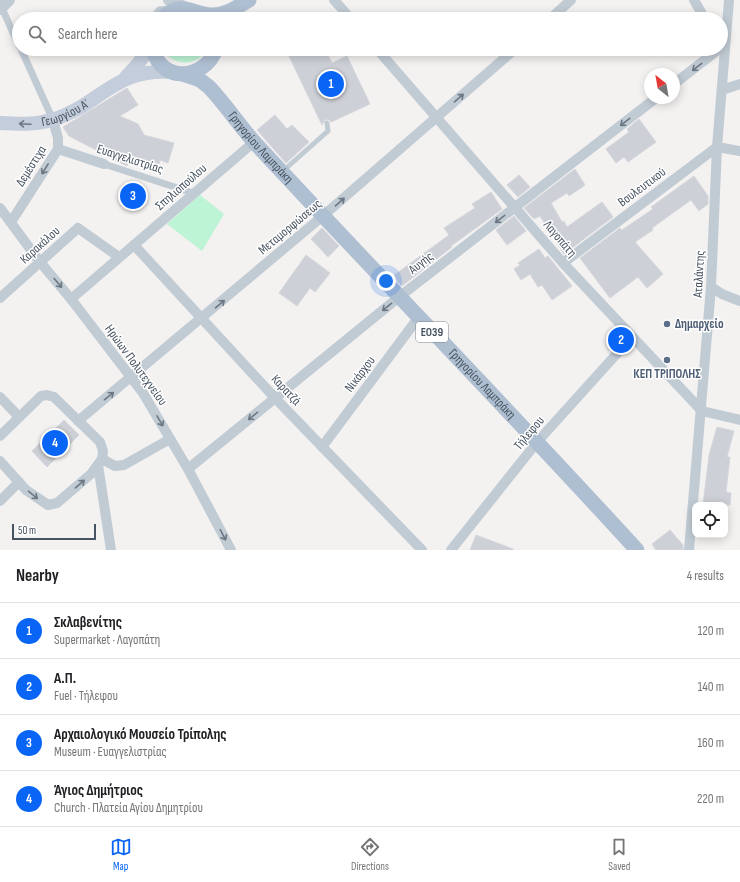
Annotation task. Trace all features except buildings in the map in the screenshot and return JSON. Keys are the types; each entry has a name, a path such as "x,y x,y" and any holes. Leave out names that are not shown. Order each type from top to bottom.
{"main road":[{"path":"232,12 249,0"},
{"path":"178,12 188,10"},
{"name":"Γεωργίου Α΄","path":"123,80 143,56"},
{"path":"156,56 163,67 177,73 193,73 203,68 213,56"},
{"name":"Γρηγορίου Λαμπράκη","path":"214,56 210,74 215,94"},
{"name":"Γεωργίου Α΄","path":"0,123 33,125 53,120 68,113 123,80 148,71 177,73"},
{"name":"Γρηγορίου Λαμπράκη","path":"177,73 200,80 215,94 254,142 324,215 418,318 538,441 637,550"}],"street":[{"path":"334,0 345,12"},
{"path":"558,12 571,0"},
{"path":"694,0 701,12"},
{"name":"Αταλάντης","path":"728,12 730,0"},
{"path":"3,5 12,28"},
{"path":"23,56 53,120"},
{"name":"Λαγοπάτη","path":"383,56 438,117 563,263 631,338 702,411"},
{"name":"Μεταμορφώσεως","path":"78,421 202,319 507,56"},
{"path":"680,79 709,56"},
{"name":"Αταλάντης","path":"688,550 702,411 711,287 717,147 722,90 721,56"},
{"path":"722,90 740,84"},
{"name":"Αυγής","path":"188,469 399,297 648,104"},
{"name":"Δεμέστιχα","path":"12,222 58,148 58,138 53,120"},
{"name":"Σπηλιοπούλου","path":"71,299 254,142"},
{"path":"717,147 740,151"},
{"name":"Βουλευτικού","path":"563,263 717,147"},
{"name":"Ευαγγελιστρίας","path":"58,148 193,193"},
{"name":"Ηρώων Πολυτεχνείου","path":"0,208 12,222 40,262 71,299 143,393 188,469 231,550"},
{"name":"Καρακάλου","path":"0,298 78,228 119,257"},
{"name":"Καρατζά","path":"134,244 275,398 422,550"},
{"path":"711,287 722,294 740,301"},
{"name":"Νικάρχου","path":"322,447 418,318"},
{"name":"Τήλεφου","path":"452,550 538,441 631,338"},
{"path":"0,436 41,396 47,395 54,397 100,442 103,451 100,462 91,474 57,503 48,505 39,500 19,482 0,461"},
{"path":"0,397 19,417"},
{"path":"702,411 740,420"},
{"path":"100,462 116,466 124,465 170,439"},
{"path":"100,462 112,550"},
{"path":"0,501 19,482"}],"lane":[{"path":"155,12 164,7 188,10"},
{"path":"282,172 328,131 326,123"}],"green space":[{"path":"168,56 202,56 191,62 179,62"},
{"path":"200,195 224,214 202,251 167,224"}],"place":[{"name":"Σκλαβενίτης","path":"331,84"},
{"name":"Αρχαιολογικό Μουσείο Τρίπολης","path":"133,196"},
{"name":"Δημαρχείο","path":"667,324"},
{"name":"Α.Π.","path":"621,340"},
{"name":"ΚΕΠ ΤΡΙΠΟΛΗΣ","path":"667,360"},
{"name":"Άγιος Δημήτριος","path":"55,443"}]}
